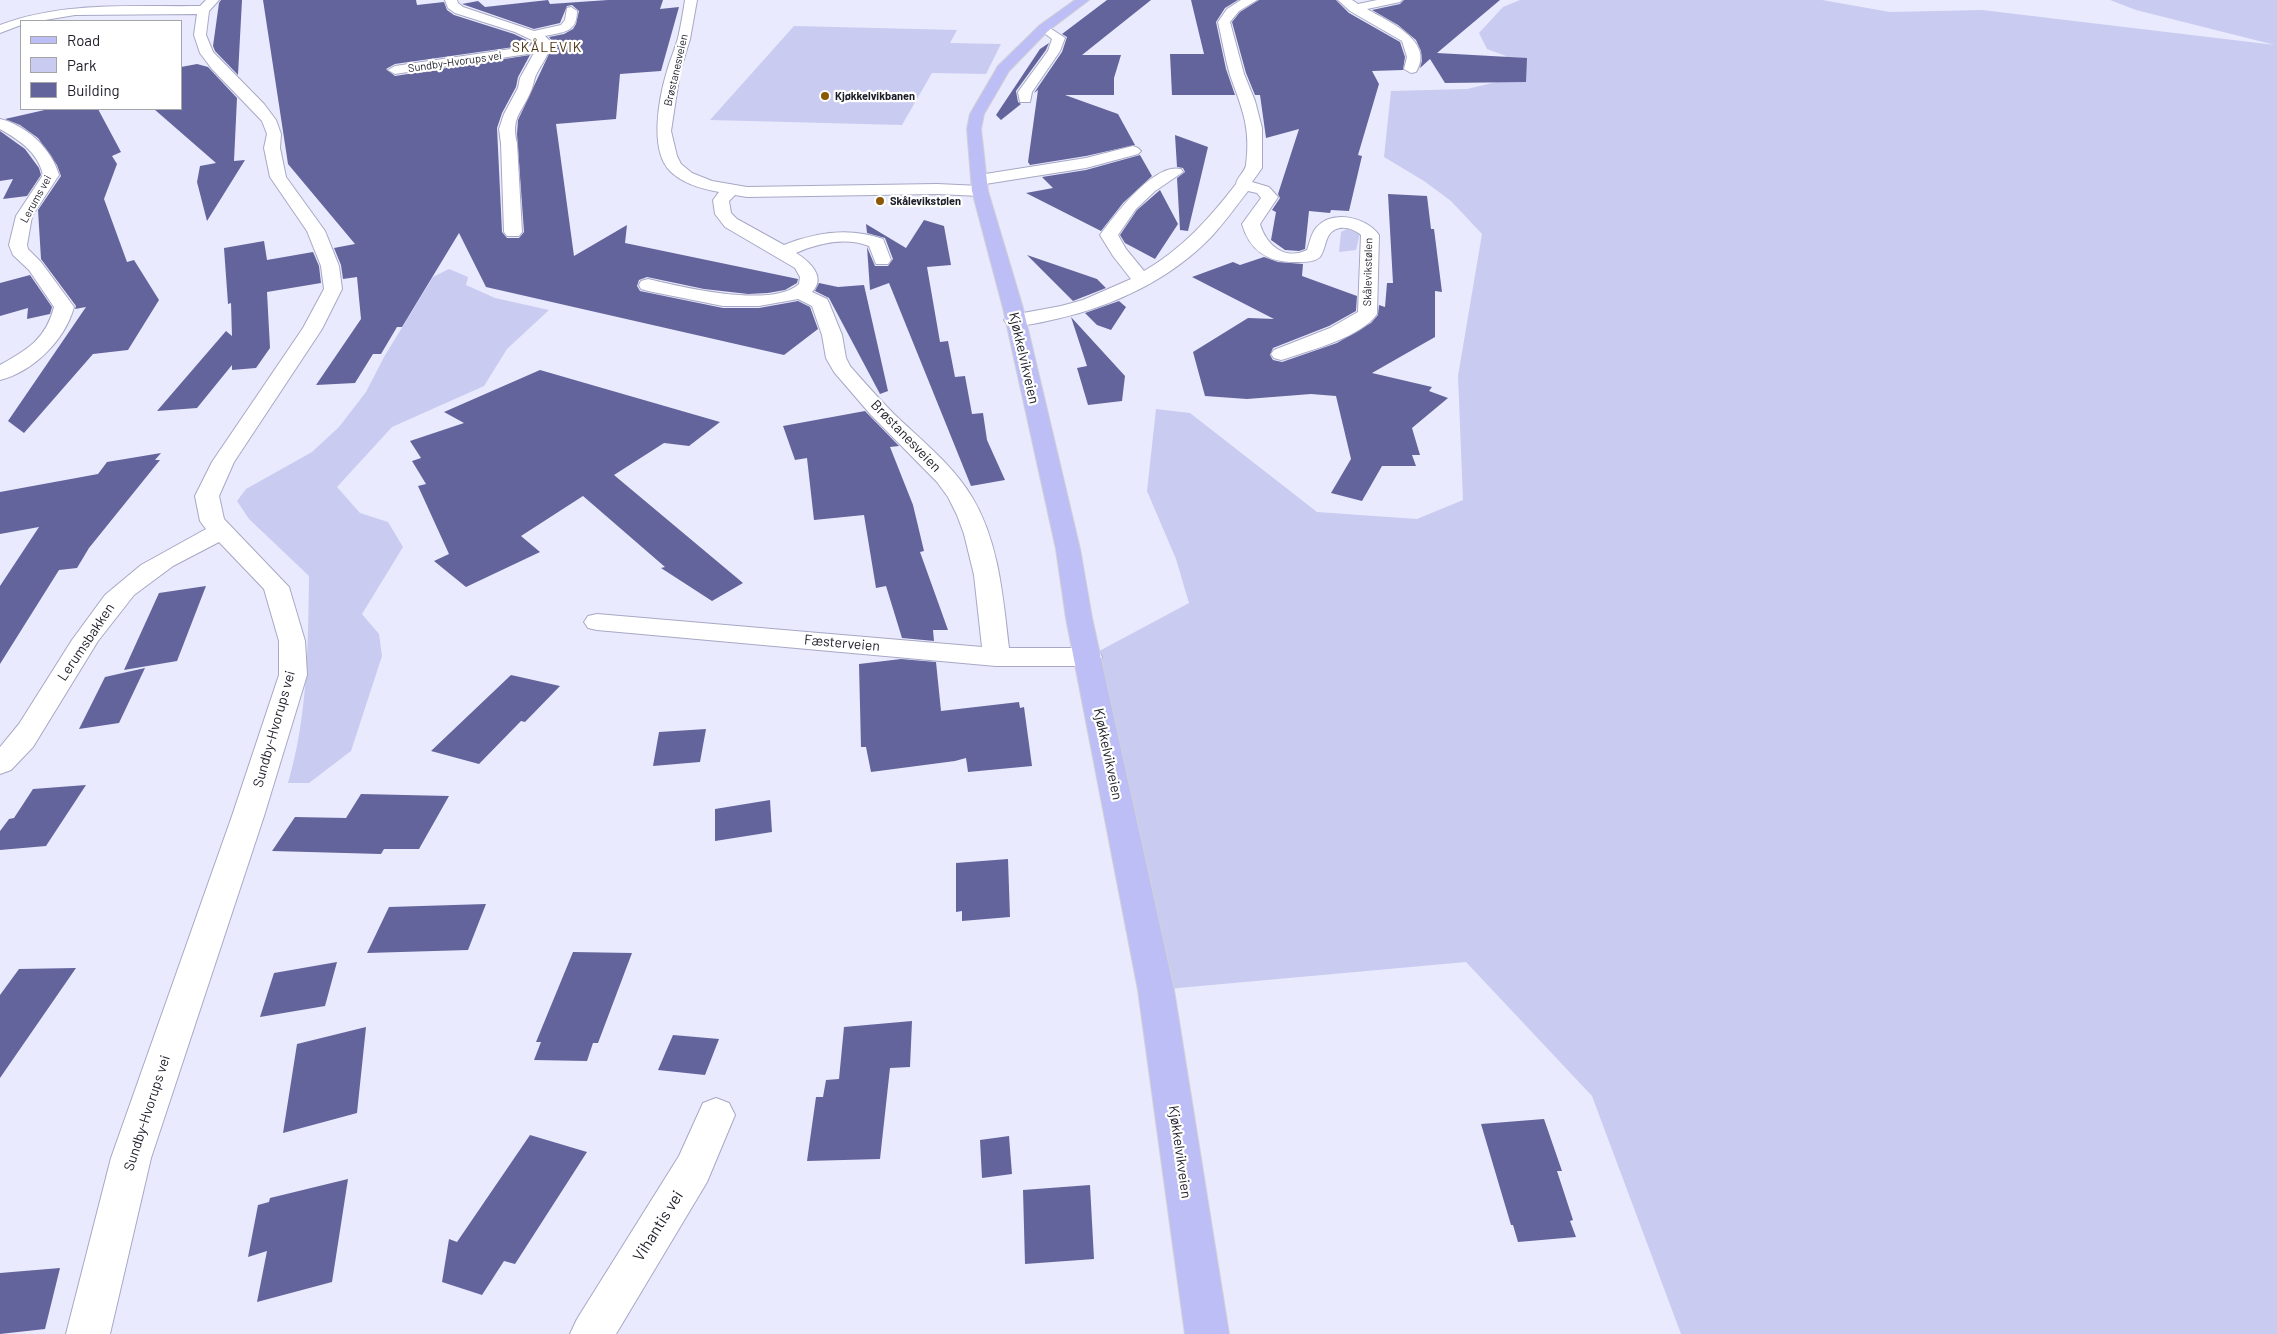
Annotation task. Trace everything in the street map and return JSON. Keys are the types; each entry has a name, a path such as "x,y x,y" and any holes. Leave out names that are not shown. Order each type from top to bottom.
{"main road":[{"name":"Kjøkkelvikveien","path":"1083,0 1044,28 1003,69 976,114 974,129 980,186 1013,308 1014,320 1068,549 1088,657 1156,990 1207,1334"}],"street":[{"path":"67,0 67,5 75,11"},
{"path":"451,0 452,5 459,10 535,36 544,41 544,48 511,114 506,129 510,143 513,232"},
{"name":"Brøstanesveien","path":"691,0 665,117 666,144 675,167 686,176 708,185 730,190 769,193 937,190 980,186"},
{"path":"1014,320 1066,312 1109,297 1144,280 1164,267 1200,238 1217,220 1244,185 1245,179 1254,168 1255,128 1248,101 1237,74 1224,22 1233,4 1251,0"},
{"path":"1349,4 1396,0"},
{"path":"1349,4 1406,39 1412,47 1415,61 1412,69"},
{"path":"26,20 75,11 208,5"},
{"name":"Sundby-Hvorups vei","path":"88,1334 131,1158 248,816 293,675 292,641 276,587 212,521 208,496 224,462 284,369 312,330 333,289 330,266 316,231 280,183 272,148 274,134 269,120 259,107 206,53 200,35 208,5"},
{"path":"535,36 565,28 571,20 571,11"},
{"path":"0,29 20,21"},
{"path":"1025,99 1025,92 1054,51 1059,38 1044,28"},
{"name":"Sundby-Hvorups vei","path":"395,70 544,48"},
{"name":"Lerums vei","path":"0,122 30,142 50,165 51,175 24,216 18,245 19,251 35,266 64,307 61,321 55,334 43,346 0,374"},
{"path":"980,186 1133,151"},
{"path":"1144,280 1138,276 1127,260 1113,246 1109,235 1130,205 1149,188 1175,172"},
{"name":"Skålevikstølen","path":"1244,185 1263,190 1270,197 1251,224 1258,243 1272,254 1292,258 1311,255 1314,253 1321,234 1325,229 1335,224 1358,225 1367,230 1370,235 1367,314 1357,323 1281,354"},
{"path":"648,285 712,299 736,302 779,298 800,293 808,286 809,277 802,265 783,252 742,230 723,214 720,200 730,190"},
{"path":"783,252 824,239 862,238 877,243 882,260"},
{"name":"Brøstanesveien","path":"800,293 820,303 832,335 836,358 841,368 891,423 938,468 960,498 976,536 989,586 996,657"},
{"name":"Lerumsbakken","path":"0,763 11,755 26,738 81,646 114,600 134,582 178,553 222,530"},
{"name":"Fæsterveien","path":"597,622 996,657 1088,657"},
{"name":"Vihantis vei","path":"592,1334 693,1169 716,1115"}],"green space":[{"path":"1520,0 1822,0 1890,12 1982,10 2275,45 2136,10 2110,0 2277,0 2277,1334 1681,1334 1592,1096 1466,962 1156,990 1088,657 1189,603 1176,559 1147,491 1156,409 1190,413 1317,512 1417,519 1463,500 1458,376 1482,234 1451,201 1424,181 1384,157 1391,91 1467,89 1501,81 1506,56 1487,49 1479,33 1503,7"},
{"name":"Kjøkkelvikbanen","path":"794,26 957,30 950,43 1001,44 986,74 932,73 902,125 710,120"},
{"path":"1347,229 1360,233 1356,250 1339,252 1341,232"},
{"path":"449,269 468,277 466,285 495,298 549,310 507,349 484,386 392,427 337,487 360,513 388,522 403,547 362,614 379,634 382,656 351,751 309,783 288,783 300,732 306,680 309,576 249,519 237,501 246,489 312,452 339,427 366,392 384,357 433,277"}],"building":[{"path":"221,0 242,0 238,75 215,51 213,46"},
{"path":"263,0 416,0 417,5 444,2 447,10 454,15 514,34 535,44 395,64 386,69 395,76 530,55 518,77 516,87 502,113 497,128 502,232 507,238 519,238 524,232 517,134 518,120 549,54 552,41 549,37 564,34 573,29 579,11 572,5 567,6 560,23 534,29 462,4 478,1 485,7 548,0 550,4 608,0 663,0 660,9 679,7 661,71 620,74 616,119 556,124 574,256 627,225 625,243 798,279 797,283 785,290 748,294 704,289 647,277 639,280 637,286 640,291 723,308 759,308 798,301 810,307 818,329 784,355 486,287 459,233 402,327 397,327 381,354 373,354 355,383 316,385 361,319 357,277 343,279 341,265 334,248 355,244 288,164"},
{"path":"1107,0 1151,0 1082,55 1121,55 1114,78 1114,95 1065,95 1118,114 1135,145 1086,156 1030,165 1028,162 1038,90 1034,93 1062,52 1067,37 1062,34"},
{"path":"1191,0 1238,0 1225,8 1216,22 1226,69 1235,95 1172,95 1170,54 1204,54"},
{"path":"1259,0 1336,0 1349,13 1400,42 1405,57 1403,70 1372,71 1379,84 1358,155 1362,156 1349,211 1331,210 1330,213 1309,211 1305,249 1299,251 1285,250 1271,240 1276,212 1272,210 1280,198 1278,194 1299,129 1266,138 1260,95 1255,95 1246,73 1232,22 1240,12"},
{"path":"1404,0 1500,0 1437,53 1527,58 1526,82 1445,83 1430,59 1420,68 1422,61 1421,51 1416,40 1398,25 1372,10 1400,4"},
{"path":"1049,43 1016,91 1018,102 1021,104 1001,120 996,115 1040,49"},
{"path":"197,64 208,67 237,98 234,161 245,160 207,221 197,182 200,166 216,163 155,110 182,110 182,67"},
{"path":"45,110 99,110 121,152 112,156 117,164 104,199 127,262 134,260 159,300 128,350 93,354 24,433 8,421 86,307 75,309 76,306 41,259 38,210 61,176 57,165 38,138 20,125 5,119"},
{"path":"0,131 25,149 39,168 41,175 27,196 3,199 13,179 0,181"},
{"path":"1175,135 1208,147 1188,231 1180,230 1177,178 1185,172 1183,168 1177,167"},
{"path":"1140,155 1152,176 1123,203 1101,231 1026,193 1053,188 1042,177 1086,170"},
{"path":"1160,190 1178,224 1155,259 1125,243 1120,235 1137,210"},
{"path":"1388,194 1427,196 1431,229 1434,229 1442,292 1435,291 1435,337 1372,373 1432,387 1429,391 1448,398 1412,428 1420,455 1412,455 1416,466 1382,466 1362,501 1331,493 1351,459 1336,396 1311,394 1247,399 1205,396 1193,352 1248,318 1274,319 1192,277 1233,262 1240,265 1264,257 1278,262 1303,264 1302,276 1357,296 1356,311 1329,326 1273,348 1270,355 1273,360 1282,362 1337,343 1371,323 1378,315 1379,305 1385,307 1387,283 1393,283"},
{"path":"924,220 944,226 951,265 927,267 940,342 948,341 955,377 965,376 972,414 983,413 987,440 1005,480 971,486 889,283 870,290 867,247 875,266 888,266 893,259 885,238 867,233 866,224 906,248"},
{"path":"264,241 267,260 313,252 319,266 321,283 267,292 270,348 256,368 232,370 232,365 197,408 157,411 226,331 232,336 231,303 228,304 224,248"},
{"path":"1027,255 1097,279 1106,288 1073,301"},
{"path":"30,275 52,307 50,314 27,319 28,308 0,316 0,283"},
{"path":"819,283 838,287 864,285 888,391 880,394 829,298 815,291"},
{"path":"1119,301 1126,307 1111,330 1097,325 1085,313"},
{"path":"1071,317 1125,376 1122,401 1088,405 1077,368 1087,366"},
{"path":"540,370 720,422 689,446 664,443 614,475 743,583 712,601 661,568 665,567 583,496 521,536 540,552 466,587 434,561 449,554 418,486 426,484 412,461 421,458 410,441 464,423 444,412"},
{"path":"865,411 899,446 890,447 913,505 924,551 920,552 948,630 933,630 934,641 902,638 886,586 876,588 864,515 814,520 807,458 795,460 783,426"},
{"path":"161,453 155,460 160,460 89,548 77,568 59,570 0,664 0,586 39,527 0,534 0,492 98,474 107,462"},
{"path":"206,586 177,661 124,670 159,593"},
{"path":"901,659 936,662 941,711 1019,702 1020,708 1024,707 1032,766 968,772 966,758 871,772 866,747 861,747 859,664"},
{"path":"145,668 119,723 79,729 105,677"},
{"path":"511,675 560,686 525,722 521,721 479,764 431,751"},
{"path":"706,729 700,762 653,766 659,732"},
{"path":"86,785 46,846 0,850 0,831 9,819 14,818 33,789"},
{"path":"361,794 449,796 419,849 384,849 381,854 272,851 295,817 346,818"},
{"path":"770,800 772,832 715,841 715,809"},
{"path":"1008,859 1010,917 962,921 962,911 956,912 956,863"},
{"path":"486,904 468,950 367,953 389,907"},
{"path":"573,952 632,953 598,1043 593,1043 587,1061 534,1060 541,1042 536,1042"},
{"path":"337,962 325,1006 260,1017 274,973"},
{"path":"76,968 0,1078 0,995 19,969"},
{"path":"912,1021 910,1067 890,1068 880,1159 807,1161 816,1097 823,1097 826,1080 839,1079 844,1027"},
{"path":"366,1027 357,1113 283,1133 297,1044"},
{"path":"673,1035 719,1039 705,1075 658,1070"},
{"path":"1544,1119 1562,1171 1557,1171 1573,1220 1570,1221 1576,1237 1518,1242 1513,1225 1511,1225 1481,1124"},
{"path":"530,1135 587,1152 515,1264 504,1261 482,1295 442,1282 449,1239 457,1242"},
{"path":"1009,1136 1012,1174 982,1178 980,1140"},
{"path":"348,1179 332,1282 257,1302 267,1251 248,1257 258,1205 269,1202 270,1198"},
{"path":"1090,1185 1094,1259 1025,1264 1023,1190"},
{"path":"60,1268 45,1329 0,1334 0,1273"}],"place":[{"name":"Kjøkkelvikbanen","path":"825,96"},
{"name":"Skålevikstølen","path":"880,201"}],"district":[{"name":"SKÅLEVIK","path":"547,47"}]}
